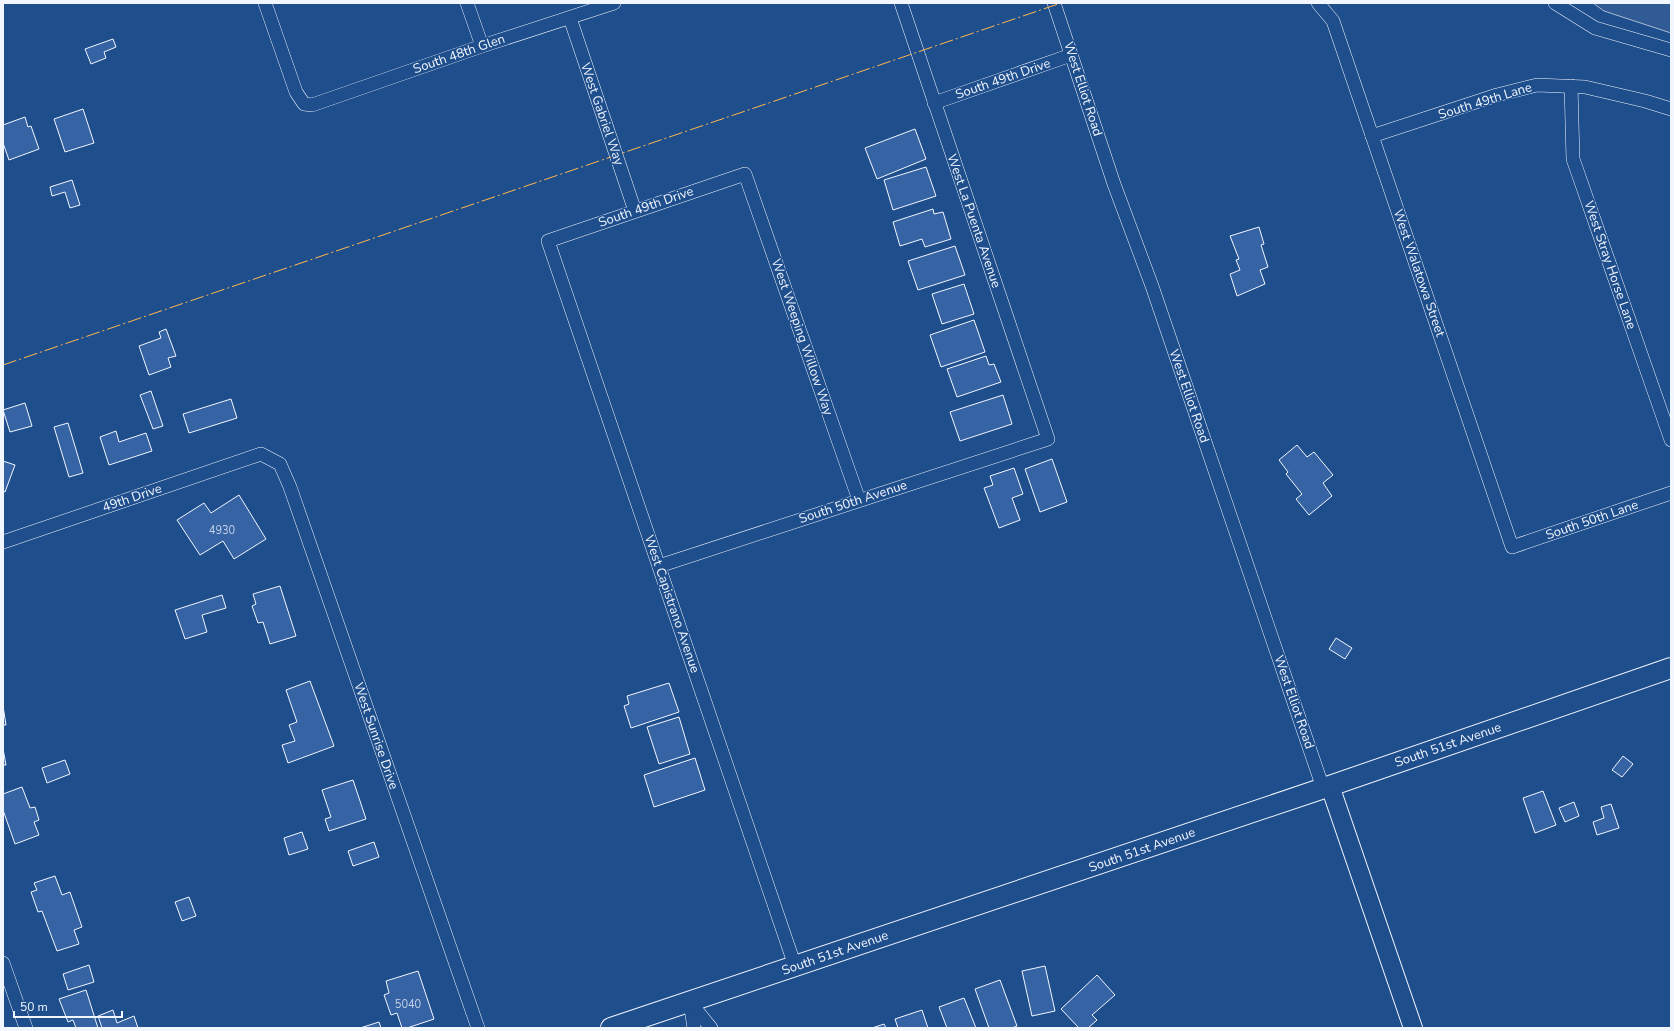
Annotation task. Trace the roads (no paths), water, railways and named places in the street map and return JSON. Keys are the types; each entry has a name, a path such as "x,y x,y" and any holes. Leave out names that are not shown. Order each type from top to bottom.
{"main road":[{"name":"South 51st Avenue","path":"611,1028 1326,787 1671,668"},
{"name":"West Elliot Road","path":"1326,787 1413,1028"}],"street":[{"name":"South 48th Glen","path":"265,3 299,100 304,104 312,105 482,46 614,3"},
{"path":"467,3 482,46"},
{"name":"West La Puenta Avenue","path":"901,3 1048,439"},
{"name":"West Elliot Road","path":"1054,3 1071,56 1326,787"},
{"name":"West Walatowa Street","path":"1318,3 1333,22 1512,547"},
{"path":"1555,3 1595,28 1671,50"},
{"name":"West Gabriel Way","path":"570,18 635,211"},
{"name":"South 49th Drive","path":"934,103 1071,56"},
{"name":"South 49th Lane","path":"1372,136 1497,95 1537,85 1585,87 1645,101 1671,109"},
{"name":"West Stray Horse Lane","path":"1571,86 1573,159 1671,440"},
{"name":"South 49th Drive","path":"548,242 745,174"},
{"name":"West Weeping Willow Way","path":"745,174 859,500"},
{"name":"West Capistrano Avenue","path":"548,242 795,966"},
{"name":"South 50th Avenue","path":"659,566 1048,439"},
{"name":"49th Drive","path":"3,542 261,454"},
{"name":"West Sunrise Drive","path":"261,454 280,464 290,487 478,1028"},
{"name":"South 50th Lane","path":"1512,547 1671,493"},
{"path":"3,963 26,1028"},
{"path":"690,1002 694,1028"},
{"path":"690,1002 711,1028"}]}
